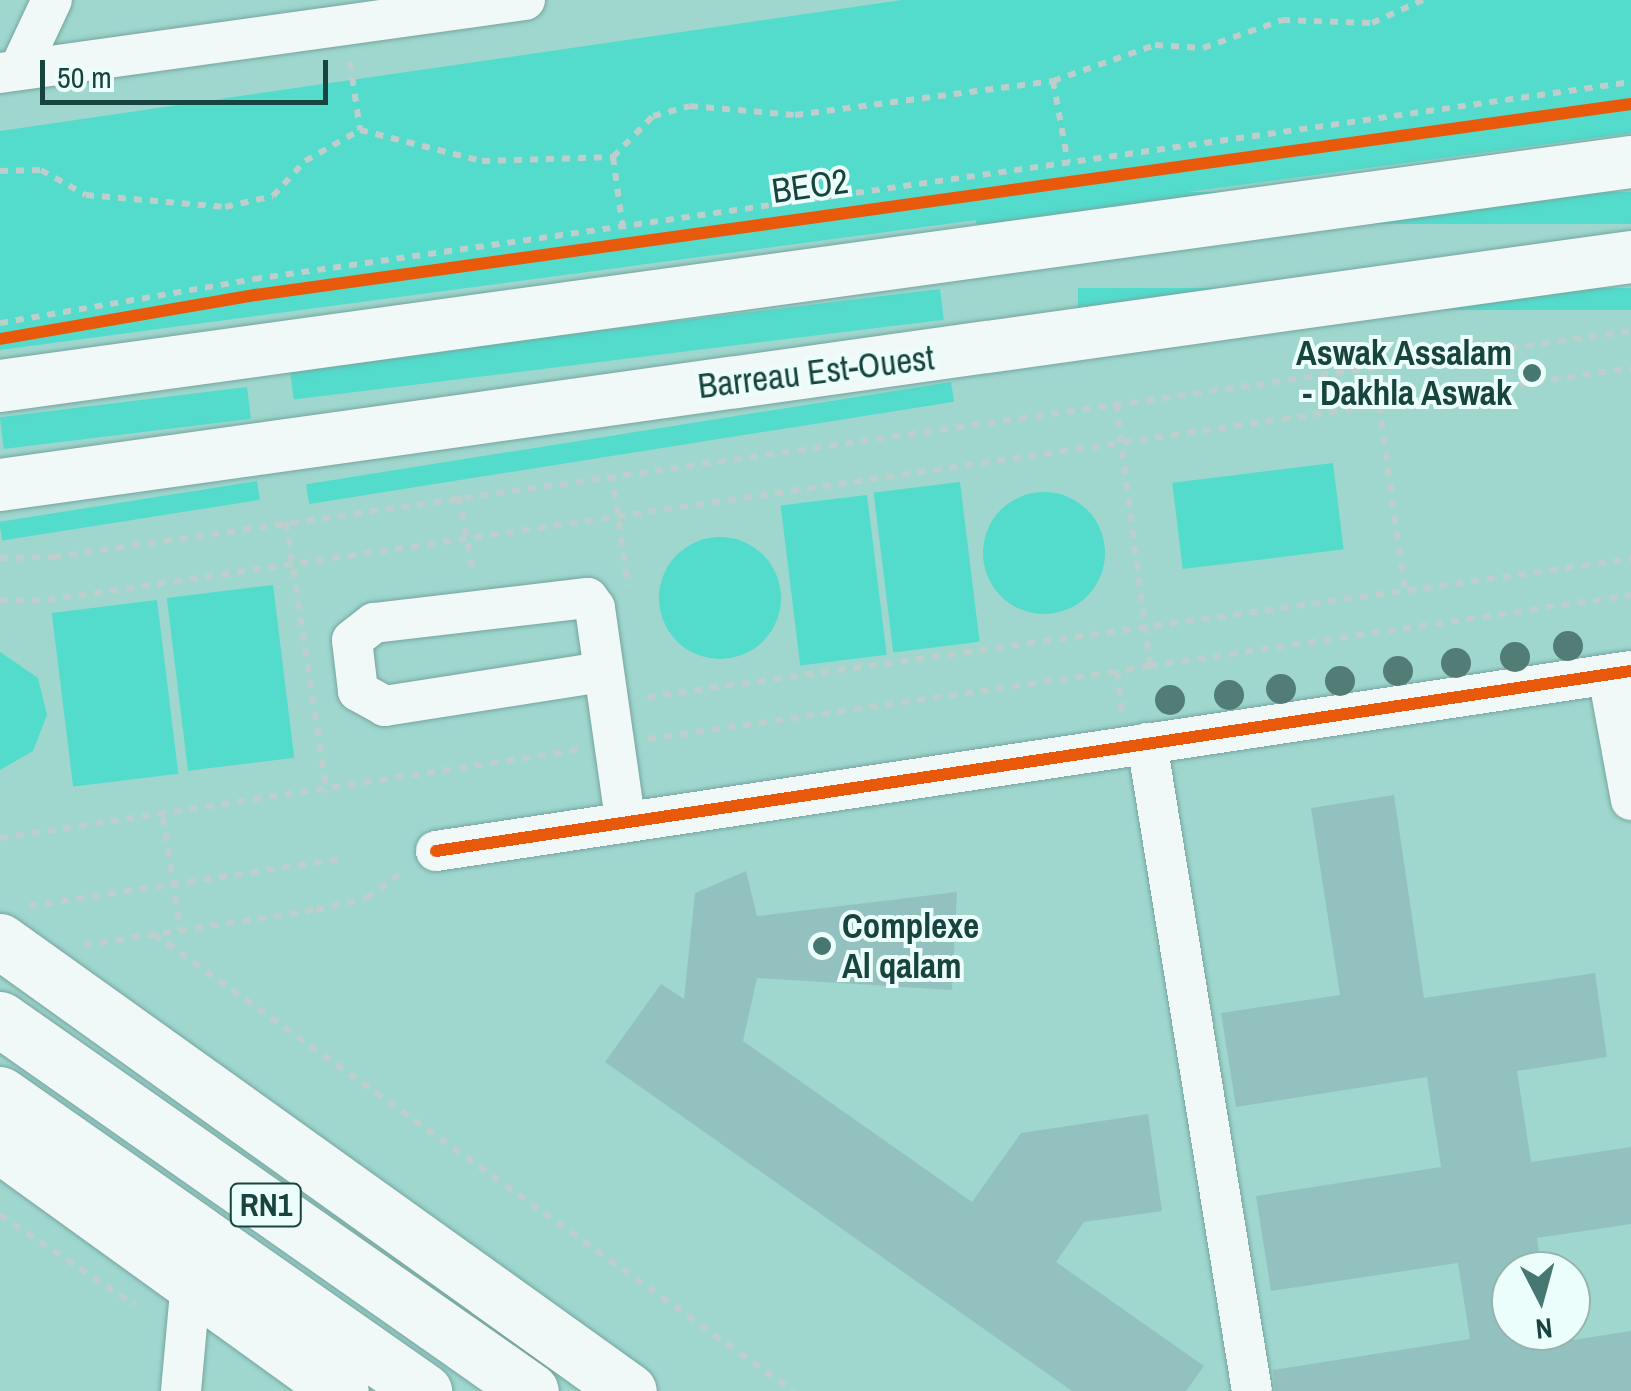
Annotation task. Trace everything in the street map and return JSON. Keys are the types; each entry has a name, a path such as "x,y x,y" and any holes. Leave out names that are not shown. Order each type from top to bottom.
{"highway":[{"path":"10,924 629,1391"},
{"name":"RN1","path":"0,1019 531,1391"},
{"name":"RN1","path":"0,1094 424,1391"},
{"path":"0,1145 341,1391"}],"main road":[{"path":"0,386 1631,162"},
{"name":"Barreau Est-Ouest","path":"0,485 1631,257"}],"street":[{"path":"10,72 52,0"},
{"path":"10,72 525,0"},
{"path":"602,672 385,706 358,691 352,640 359,629 478,608 588,598 602,672 610,744 625,820"},
{"path":"436,851 1620,673 1631,800"},
{"path":"1137,744 1252,1391"},
{"path":"181,1391 191,1282"}],"path":[{"path":"0,171 41,170 86,195 225,207 273,196 305,161 360,130 482,161 613,157 654,116 690,106 795,115 1054,81 1155,45 1203,48 1282,20 1372,23 1422,0"},
{"path":"345,25 360,130"},
{"path":"1054,81 1068,164"},
{"path":"0,323 254,278 623,230 1631,82"},
{"path":"613,157 623,230"},
{"path":"0,558 286,522 1631,331"},
{"path":"0,600 292,564 1631,368"},
{"path":"1116,404 1150,666"},
{"path":"1380,405 1405,590"},
{"path":"459,496 478,608"},
{"path":"286,522 327,793"},
{"path":"644,697 1631,558"},
{"path":"0,838 327,793 610,744 1631,595"},
{"path":"1117,672 1137,744"},
{"path":"164,816 180,930"},
{"path":"73,946 366,898 436,851"},
{"path":"10,924 173,883 340,859"},
{"path":"154,934 794,1391"}],"green space":[{"path":"902,0 1631,0 1631,133 0,350 0,131"},
{"path":"976,192 1631,192 1631,224 976,224"},
{"path":"1078,288 1631,288 1631,310 1078,310"},
{"path":"940,289 944,320 294,400 290,369"},
{"path":"951,382 954,402 309,504 306,484"},
{"path":"247,387 251,419 4,449 0,417"},
{"path":"1333,463 1344,549 1183,569 1172,483"},
{"path":"257,481 260,500 2,541 0,522"},
{"path":"960,482 980,642 893,652 874,493"},
{"path":"1044,492 1067,497 1087,510 1100,530 1105,553 1100,576 1087,596 1067,609 1044,614 1021,609 1001,596 988,576 983,553 988,530 1001,510 1021,497"},
{"path":"867,495 887,655 800,665 781,506"},
{"path":"720,537 743,542 763,555 776,575 781,598 776,621 763,641 743,654 720,659 697,654 677,641 664,621 659,598 664,575 677,555 697,542"},
{"path":"273,585 294,758 188,771 167,598"},
{"path":"157,600 178,774 73,787 52,613"},
{"path":"0,652 38,678 47,715 33,751 0,770"}],"building":[{"path":"1394,795 1424,998 1595,973 1607,1057 1517,1071 1531,1162 1631,1147 1631,1224 1537,1238 1539,1251 1491,1251 1491,1351 1591,1351 1591,1337 1631,1331 1631,1391 1275,1391 1273,1370 1470,1339 1458,1263 1271,1291 1256,1196 1441,1167 1427,1077 1236,1107 1221,1013 1340,995 1311,808"},
{"path":"746,871 757,916 957,892 952,990 757,978 743,1041 972,1202 1021,1133 1148,1114 1162,1211 1084,1222 1056,1262 1204,1366 1186,1391 1072,1391 605,1062 661,984 684,999 695,893"}],"cycle path":[{"name":"BEO2","path":"0,339 256,295 1631,104"},
{"path":"436,851 1631,671"}],"place":[{"name":"Aswak Assalam - Dakhla Aswak","path":"1532,373"},
{"name":"Complexe Al qalam","path":"822,946"}]}
